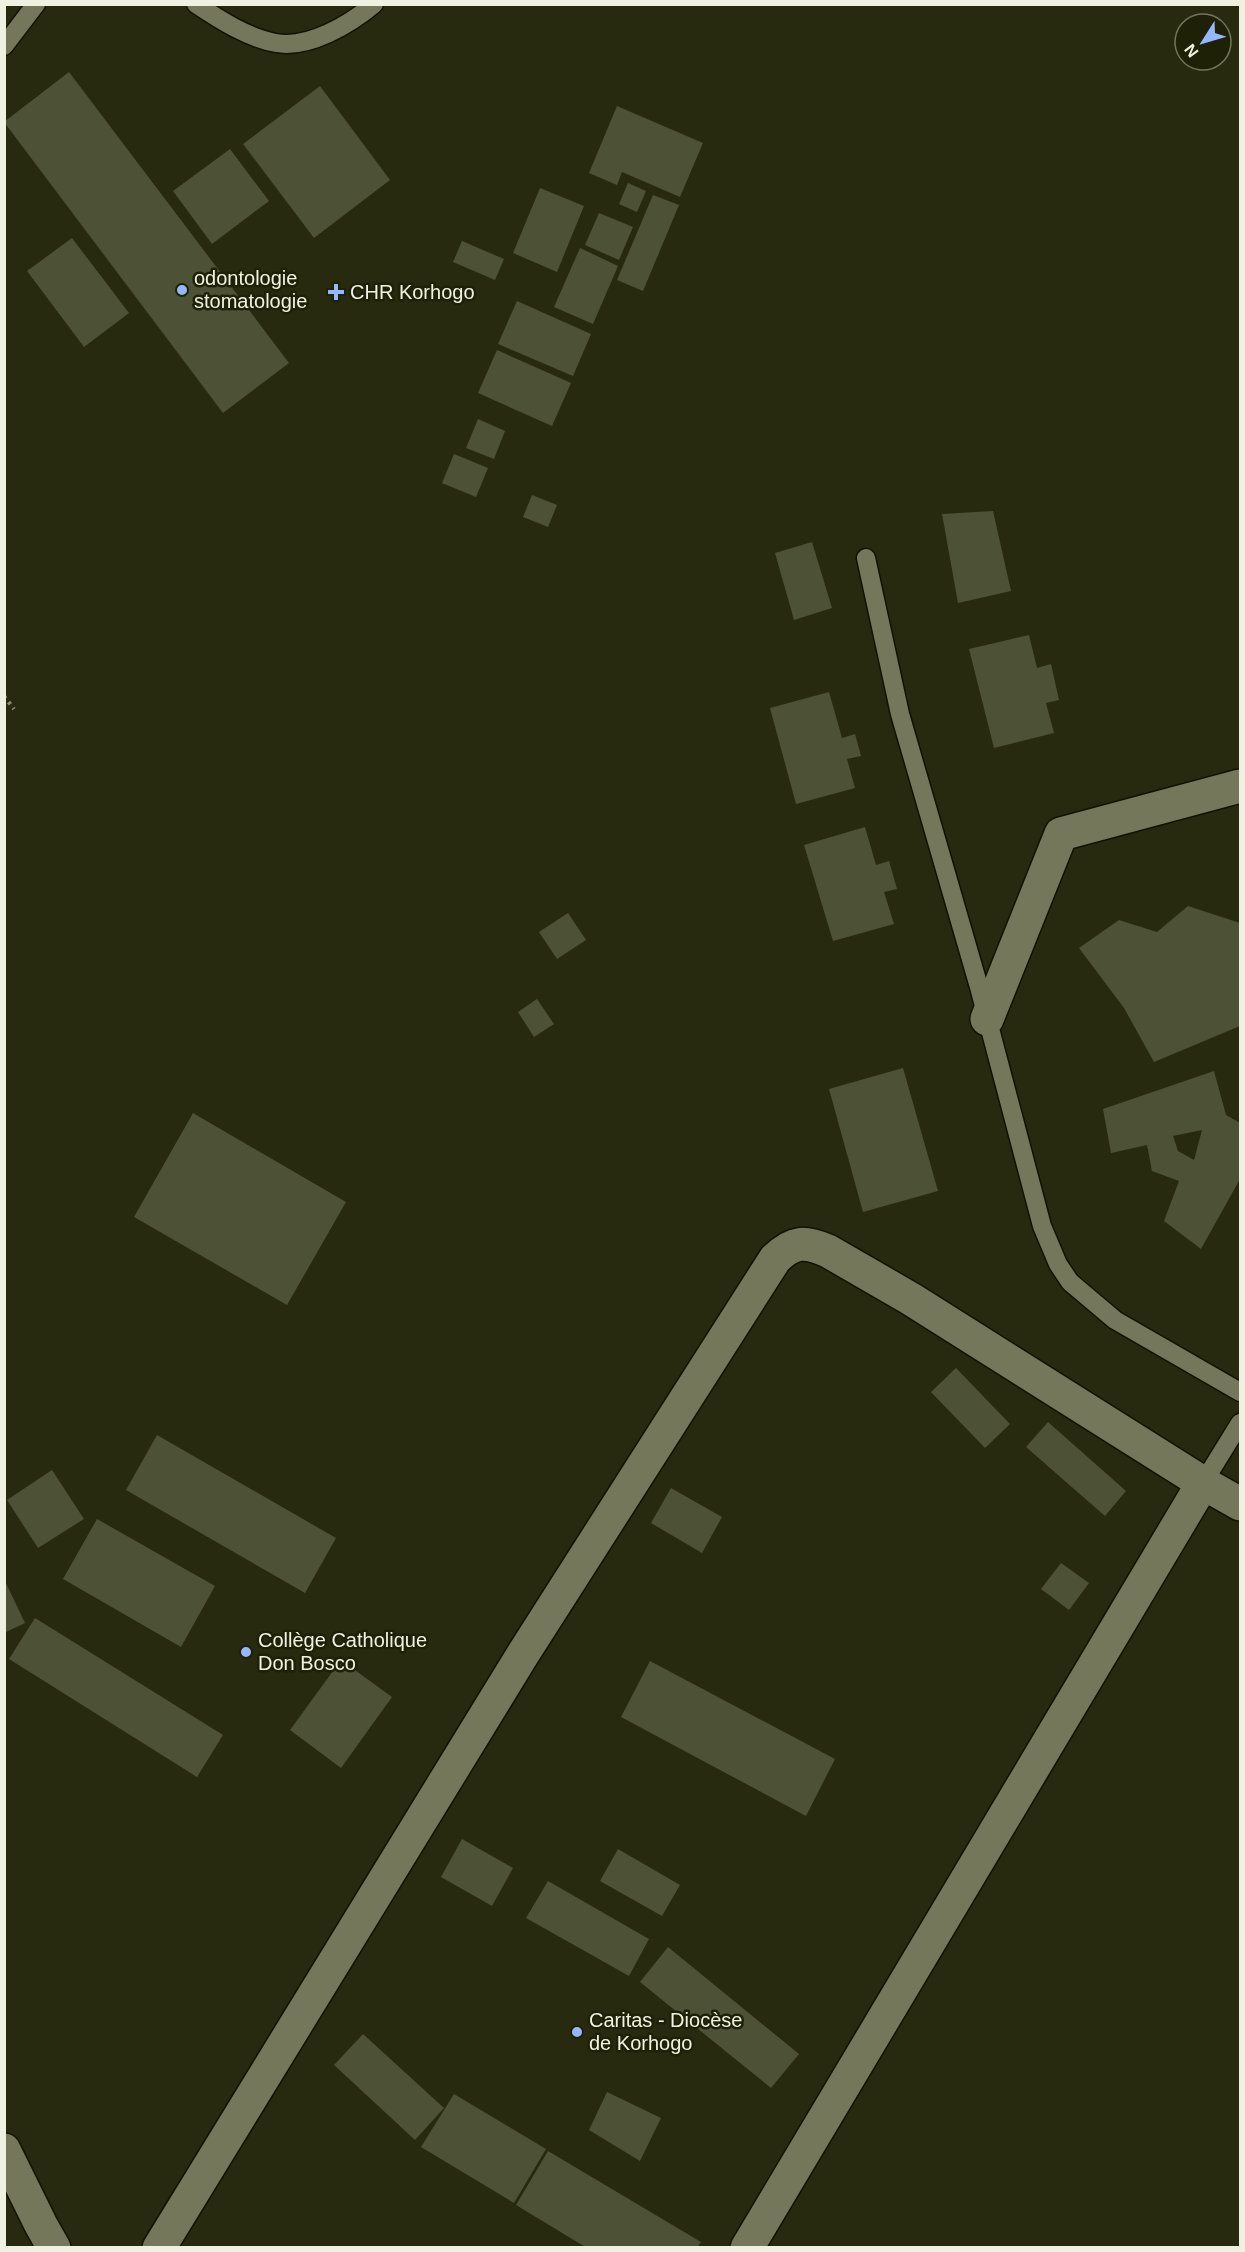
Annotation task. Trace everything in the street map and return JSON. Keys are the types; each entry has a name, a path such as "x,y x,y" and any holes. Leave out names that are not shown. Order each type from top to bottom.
{"street":[{"path":"987,1019 1061,834 1240,786"},
{"path":"159,2247 523,1654 774,1259 786,1248 799,1243 814,1245 828,1251 911,1299 1240,1504"},
{"path":"747,2247 1203,1483"},
{"path":"4,2150 54,2247"}],"lane":[{"path":"4,46 36,4"},
{"path":"196,4 254,37 278,44 306,42 364,13 374,4"},
{"path":"866,558 900,714 987,1019 1042,1226 1058,1264 1070,1282 1115,1320 1240,1392"},
{"path":"1203,1483 1240,1423"}],"path":[{"path":"4,696 14,709"}],"building":[{"name":"odontologie stomatologie","path":"69,72 289,363 223,413 4,122"},
{"path":"320,86 390,180 314,238 243,144"},
{"path":"617,106 703,143 680,197 622,172 617,185 589,173"},
{"path":"230,149 269,201 212,244 173,191"},
{"path":"628,183 646,191 637,212 619,204"},
{"path":"540,188 584,206 557,272 513,253"},
{"path":"653,195 679,205 643,291 617,280"},
{"path":"599,213 633,227 619,260 585,245"},
{"path":"72,238 129,313 84,347 27,271"},
{"path":"462,241 504,259 495,280 453,262"},
{"path":"580,248 618,266 593,324 554,307"},
{"path":"517,301 591,334 573,376 498,344"},
{"path":"497,350 571,383 552,426 478,393"},
{"path":"478,419 505,431 494,459 466,448"},
{"path":"454,454 488,468 476,497 442,483"},
{"path":"532,495 557,505 548,527 523,517"},
{"path":"993,511 1011,591 958,603 942,514"},
{"path":"812,542 832,608 794,620 775,553"},
{"path":"1029,635 1037,668 1051,664 1059,700 1046,703 1054,733 994,748 969,649"},
{"path":"829,692 842,738 855,734 861,756 847,759 855,788 796,804 770,708"},
{"path":"865,827 876,865 889,861 897,889 884,892 894,924 833,941 804,845"},
{"path":"1188,906 1240,923 1240,1026 1154,1062 1124,1008 1079,948 1119,920 1157,932"},
{"path":"568,913 586,940 557,959 539,932"},
{"path":"537,999 554,1024 534,1037 518,1012"},
{"path":"903,1068 938,1191 863,1212 829,1089"},
{"path":"1214,1071 1226,1115 1240,1123 1240,1179 1201,1249 1164,1221 1179,1181 1152,1171 1147,1145 1111,1153 1103,1109","holes":["1202,1130 1194,1160 1178,1151 1173,1136"]},
{"path":"193,1113 346,1202 287,1305 134,1217"},
{"path":"956,1368 1010,1424 985,1448 931,1392"},
{"path":"1048,1422 1126,1491 1105,1516 1026,1447"},
{"path":"157,1435 336,1538 305,1593 126,1490"},
{"path":"52,1470 84,1519 38,1548 7,1500"},
{"path":"671,1488 722,1517 702,1553 651,1523"},
{"path":"97,1519 215,1586 181,1647 63,1579"},
{"path":"1061,1563 1089,1583 1069,1610 1041,1589"},
{"path":"4,1579 25,1623 4,1633"},
{"path":"35,1618 223,1735 197,1777 9,1659"},
{"path":"341,1660 392,1697 341,1768 290,1730"},
{"path":"650,1661 835,1759 806,1816 621,1717"},
{"path":"462,1839 513,1868 492,1906 441,1877"},
{"path":"618,1849 680,1885 662,1916 600,1881"},
{"path":"548,1881 649,1939 629,1976 526,1918"},
{"path":"668,1947 799,2054 771,2088 640,1982"},
{"path":"363,2034 444,2108 415,2140 334,2065"},
{"path":"607,2092 661,2118 640,2161 589,2130"},
{"path":"454,2094 546,2149 514,2203 421,2147"},
{"path":"548,2151 701,2242 697,2248 587,2248 516,2205"}],"place":[{"name":"odontologie stomatologie","path":"182,290"},
{"name":"CHR Korhogo","path":"336,292"},
{"name":"Collège Catholique Don Bosco","path":"246,1652"},
{"name":"Caritas - Diocèse de Korhogo","path":"577,2032"}]}
